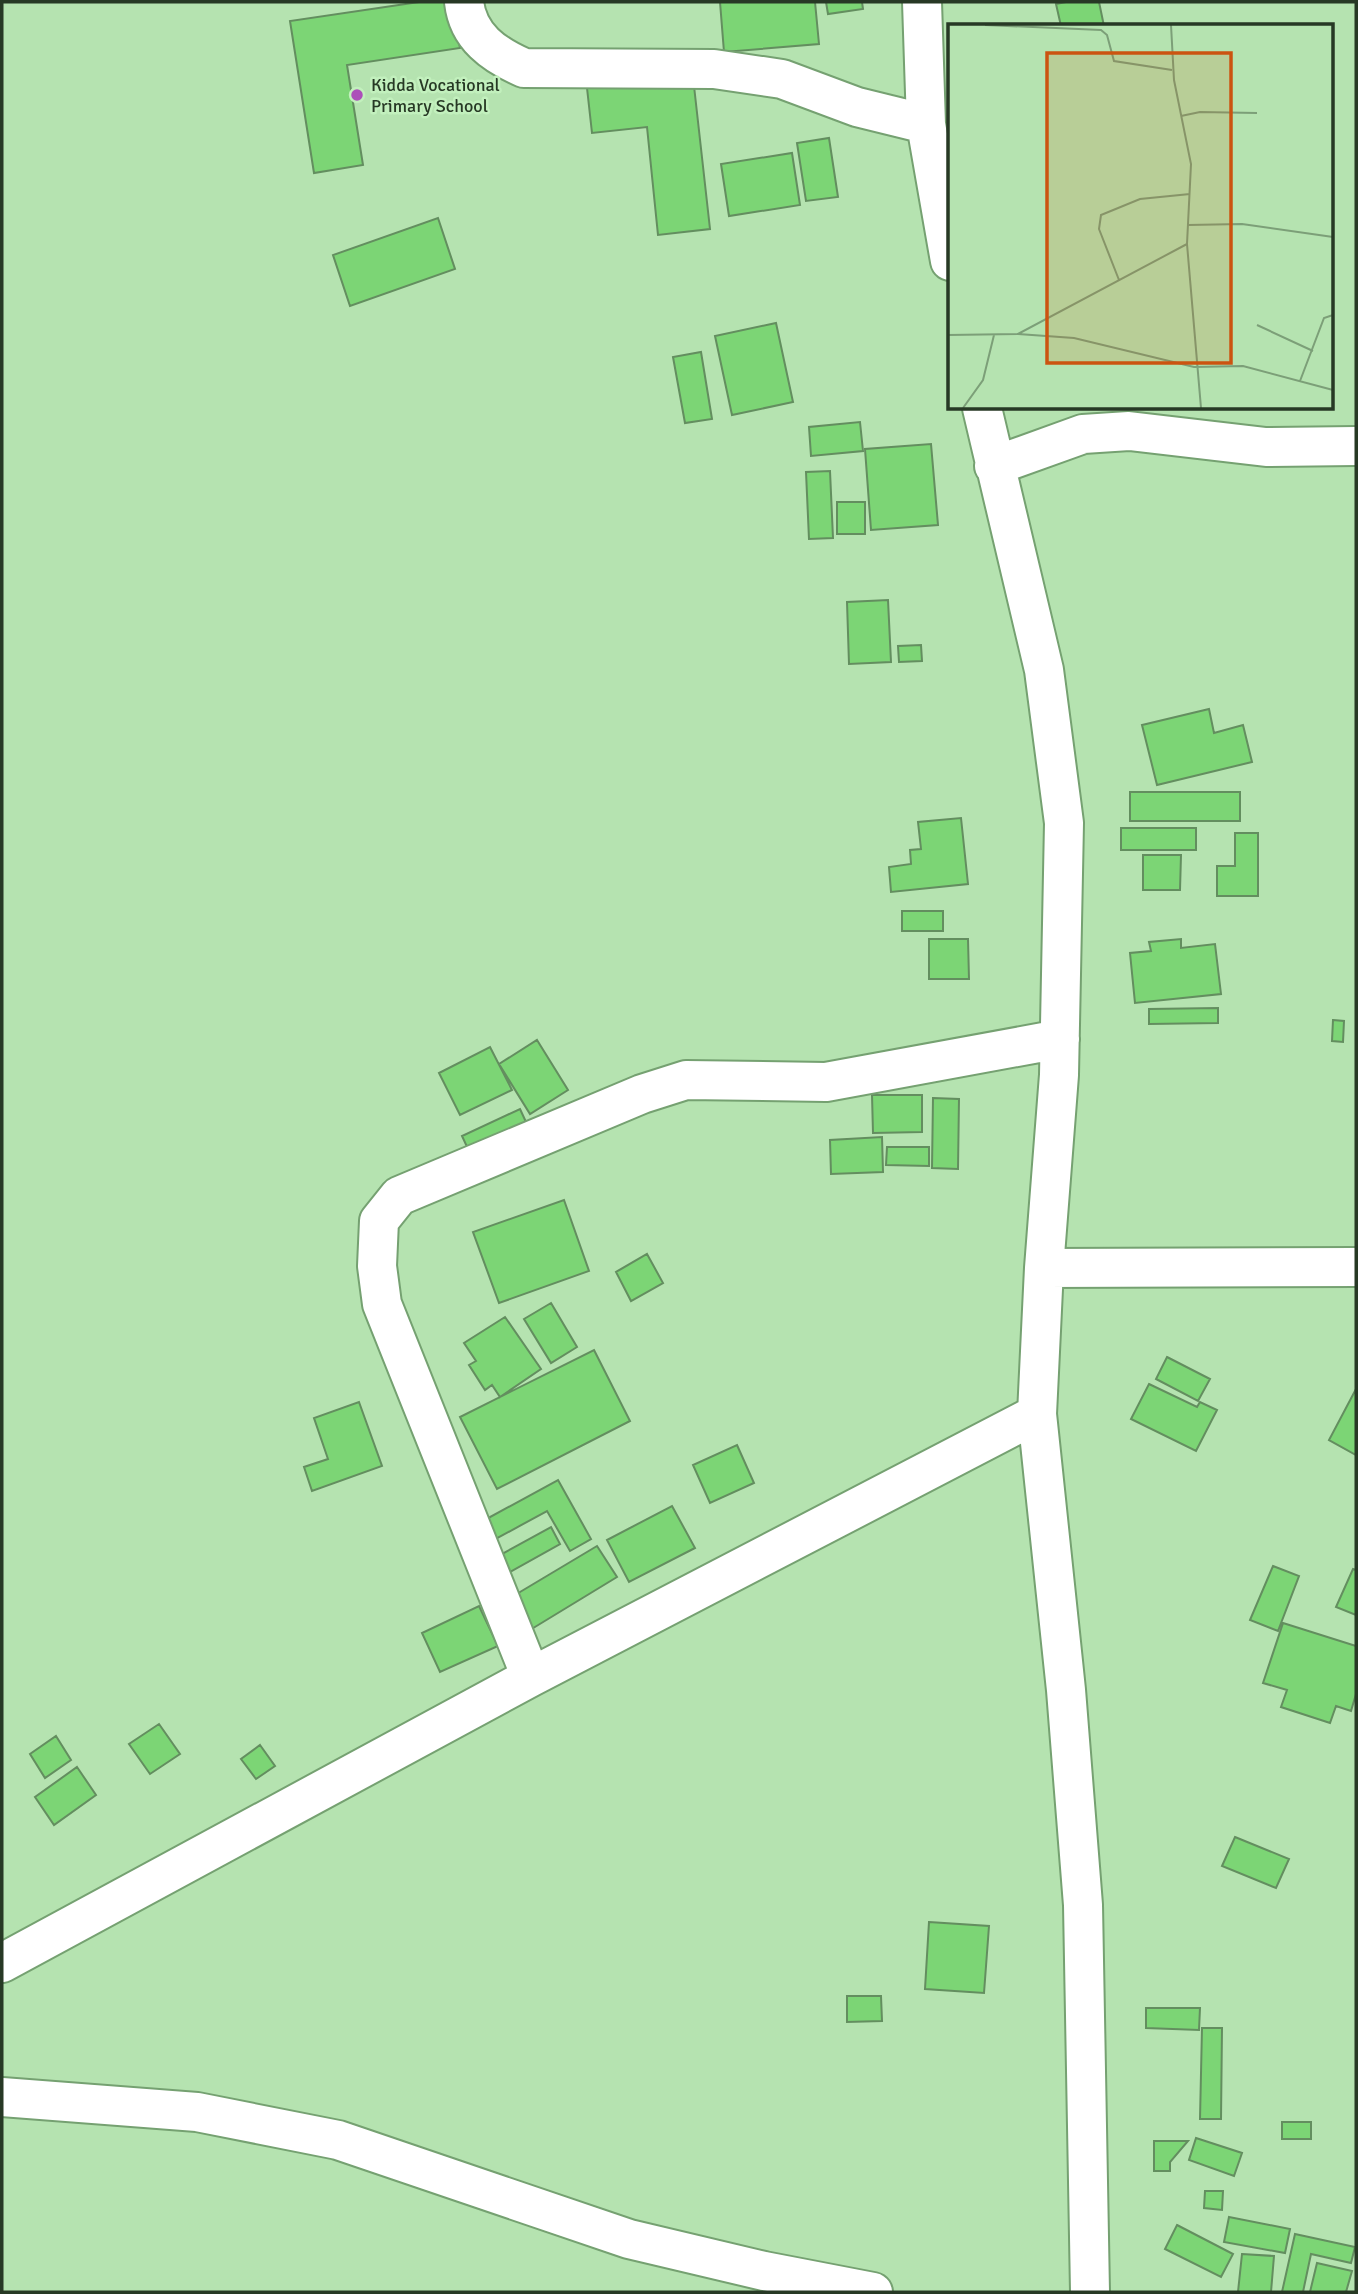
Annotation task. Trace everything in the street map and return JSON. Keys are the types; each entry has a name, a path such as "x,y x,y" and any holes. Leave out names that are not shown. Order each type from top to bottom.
{"street":[{"path":"464,2 465,13 476,35 497,57 524,68 714,69 782,79 857,107 926,124"},
{"path":"922,2 926,124 936,196 948,252"},
{"path":"982,410 1044,670 1064,823 1060,1039 1037,1414 1066,1690 1083,1905 1090,2292"},
{"path":"994,466 1083,434 1129,430 1266,447 1356,446"},
{"path":"531,1677 382,1304 377,1266 379,1221 399,1196 642,1094 686,1080 826,1082 1060,1039"},
{"path":"1044,1268 1356,1267"},
{"path":"2,1963 531,1677 1037,1414"},
{"path":"2,2097 197,2112 338,2140 629,2239 764,2271 873,2292"}],"building":[{"path":"419,2 452,2 460,48 347,65 363,165 314,173 290,21"},
{"path":"720,2 815,2 819,44 724,52"},
{"path":"826,2 862,2 863,9 828,14"},
{"path":"1099,2 1104,24 1061,24 1056,4"},
{"path":"693,77 710,229 658,235 647,127 592,133 587,88"},
{"path":"829,138 838,197 806,201 797,143"},
{"path":"792,153 800,205 729,216 721,164"},
{"path":"438,218 455,269 350,306 333,255"},
{"path":"776,323 793,402 732,415 715,336"},
{"path":"701,352 712,419 685,423 673,357"},
{"path":"860,422 863,451 811,456 809,427"},
{"path":"931,444 938,525 871,530 865,449"},
{"path":"830,471 833,538 809,539 806,472"},
{"path":"837,502 865,502 865,534 837,534"},
{"path":"888,600 891,662 849,664 847,602"},
{"path":"921,645 922,661 899,662 898,646"},
{"path":"1209,709 1214,733 1243,725 1252,762 1157,785 1142,725"},
{"path":"1130,792 1240,792 1240,821 1130,821"},
{"path":"961,818 968,884 891,892 889,867 911,864 910,850 921,849 918,822"},
{"path":"1121,828 1196,828 1196,850 1121,850"},
{"path":"1235,833 1258,833 1258,896 1217,896 1217,866 1235,866"},
{"path":"1143,855 1181,855 1180,890 1143,890"},
{"path":"902,911 943,911 943,931 902,931"},
{"path":"929,939 968,939 969,979 929,979"},
{"path":"1181,939 1181,948 1215,944 1221,994 1135,1003 1130,953 1151,951 1149,942"},
{"path":"1218,1008 1218,1023 1149,1024 1149,1009"},
{"path":"1333,1020 1344,1021 1343,1042 1332,1041"},
{"path":"537,1040 568,1090 530,1114 499,1064"},
{"path":"490,1047 512,1090 460,1115 439,1073"},
{"path":"872,1095 922,1095 922,1132 873,1133"},
{"path":"933,1098 959,1099 958,1169 932,1168"},
{"path":"520,1109 532,1135 474,1162 462,1136"},
{"path":"882,1137 883,1172 831,1174 830,1140"},
{"path":"887,1147 929,1147 929,1166 886,1165"},
{"path":"564,1200 589,1271 499,1303 473,1232"},
{"path":"647,1254 663,1283 631,1301 616,1272"},
{"path":"551,1303 577,1347 551,1363 524,1319"},
{"path":"505,1317 541,1369 500,1397 492,1385 485,1390 469,1365 476,1361 464,1343"},
{"path":"594,1350 630,1421 497,1489 460,1417"},
{"path":"1167,1357 1210,1379 1198,1401 1156,1379"},
{"path":"1149,1384 1197,1407 1200,1402 1217,1410 1196,1451 1131,1419"},
{"path":"1356,1389 1356,1455 1329,1440"},
{"path":"359,1402 382,1466 312,1491 304,1467 328,1459 314,1418"},
{"path":"737,1445 754,1483 710,1503 693,1465"},
{"path":"558,1480 591,1539 570,1551 547,1511 492,1541 481,1522"},
{"path":"672,1506 695,1548 629,1582 607,1540"},
{"path":"551,1527 560,1544 503,1576 493,1559"},
{"path":"597,1546 617,1577 530,1630 510,1598"},
{"path":"1273,1566 1299,1576 1278,1631 1250,1620"},
{"path":"1353,1569 1356,1570 1356,1615 1336,1607"},
{"path":"479,1606 498,1646 440,1672 422,1633"},
{"path":"1283,1623 1356,1646 1356,1694 1351,1711 1336,1706 1330,1723 1281,1707 1287,1690 1263,1683"},
{"path":"159,1724 180,1754 150,1774 129,1744"},
{"path":"56,1736 71,1760 45,1778 30,1754"},
{"path":"260,1745 275,1766 256,1779 241,1759"},
{"path":"77,1767 96,1795 54,1825 35,1797"},
{"path":"1235,1837 1289,1859 1276,1888 1222,1866"},
{"path":"929,1922 989,1926 984,1993 925,1989"},
{"path":"847,1996 881,1996 882,2021 847,2022"},
{"path":"1146,2008 1200,2008 1199,2030 1146,2028"},
{"path":"1202,2028 1222,2028 1221,2119 1200,2119"},
{"path":"1282,2122 1311,2122 1311,2139 1282,2139"},
{"path":"1196,2138 1242,2153 1234,2176 1189,2160"},
{"path":"1154,2141 1188,2141 1170,2162 1170,2171 1154,2171"},
{"path":"1205,2191 1223,2191 1222,2210 1204,2208"},
{"path":"1229,2217 1290,2229 1285,2253 1224,2242"},
{"path":"1177,2225 1233,2254 1221,2277 1165,2249"},
{"path":"1295,2234 1355,2247 1351,2263 1311,2254 1303,2292 1282,2292"},
{"path":"1242,2254 1274,2256 1271,2292 1238,2292"},
{"path":"1317,2263 1352,2271 1346,2292 1310,2292"}],"place":[{"name":"Kidda Vocational Primary School","path":"357,95"}]}
